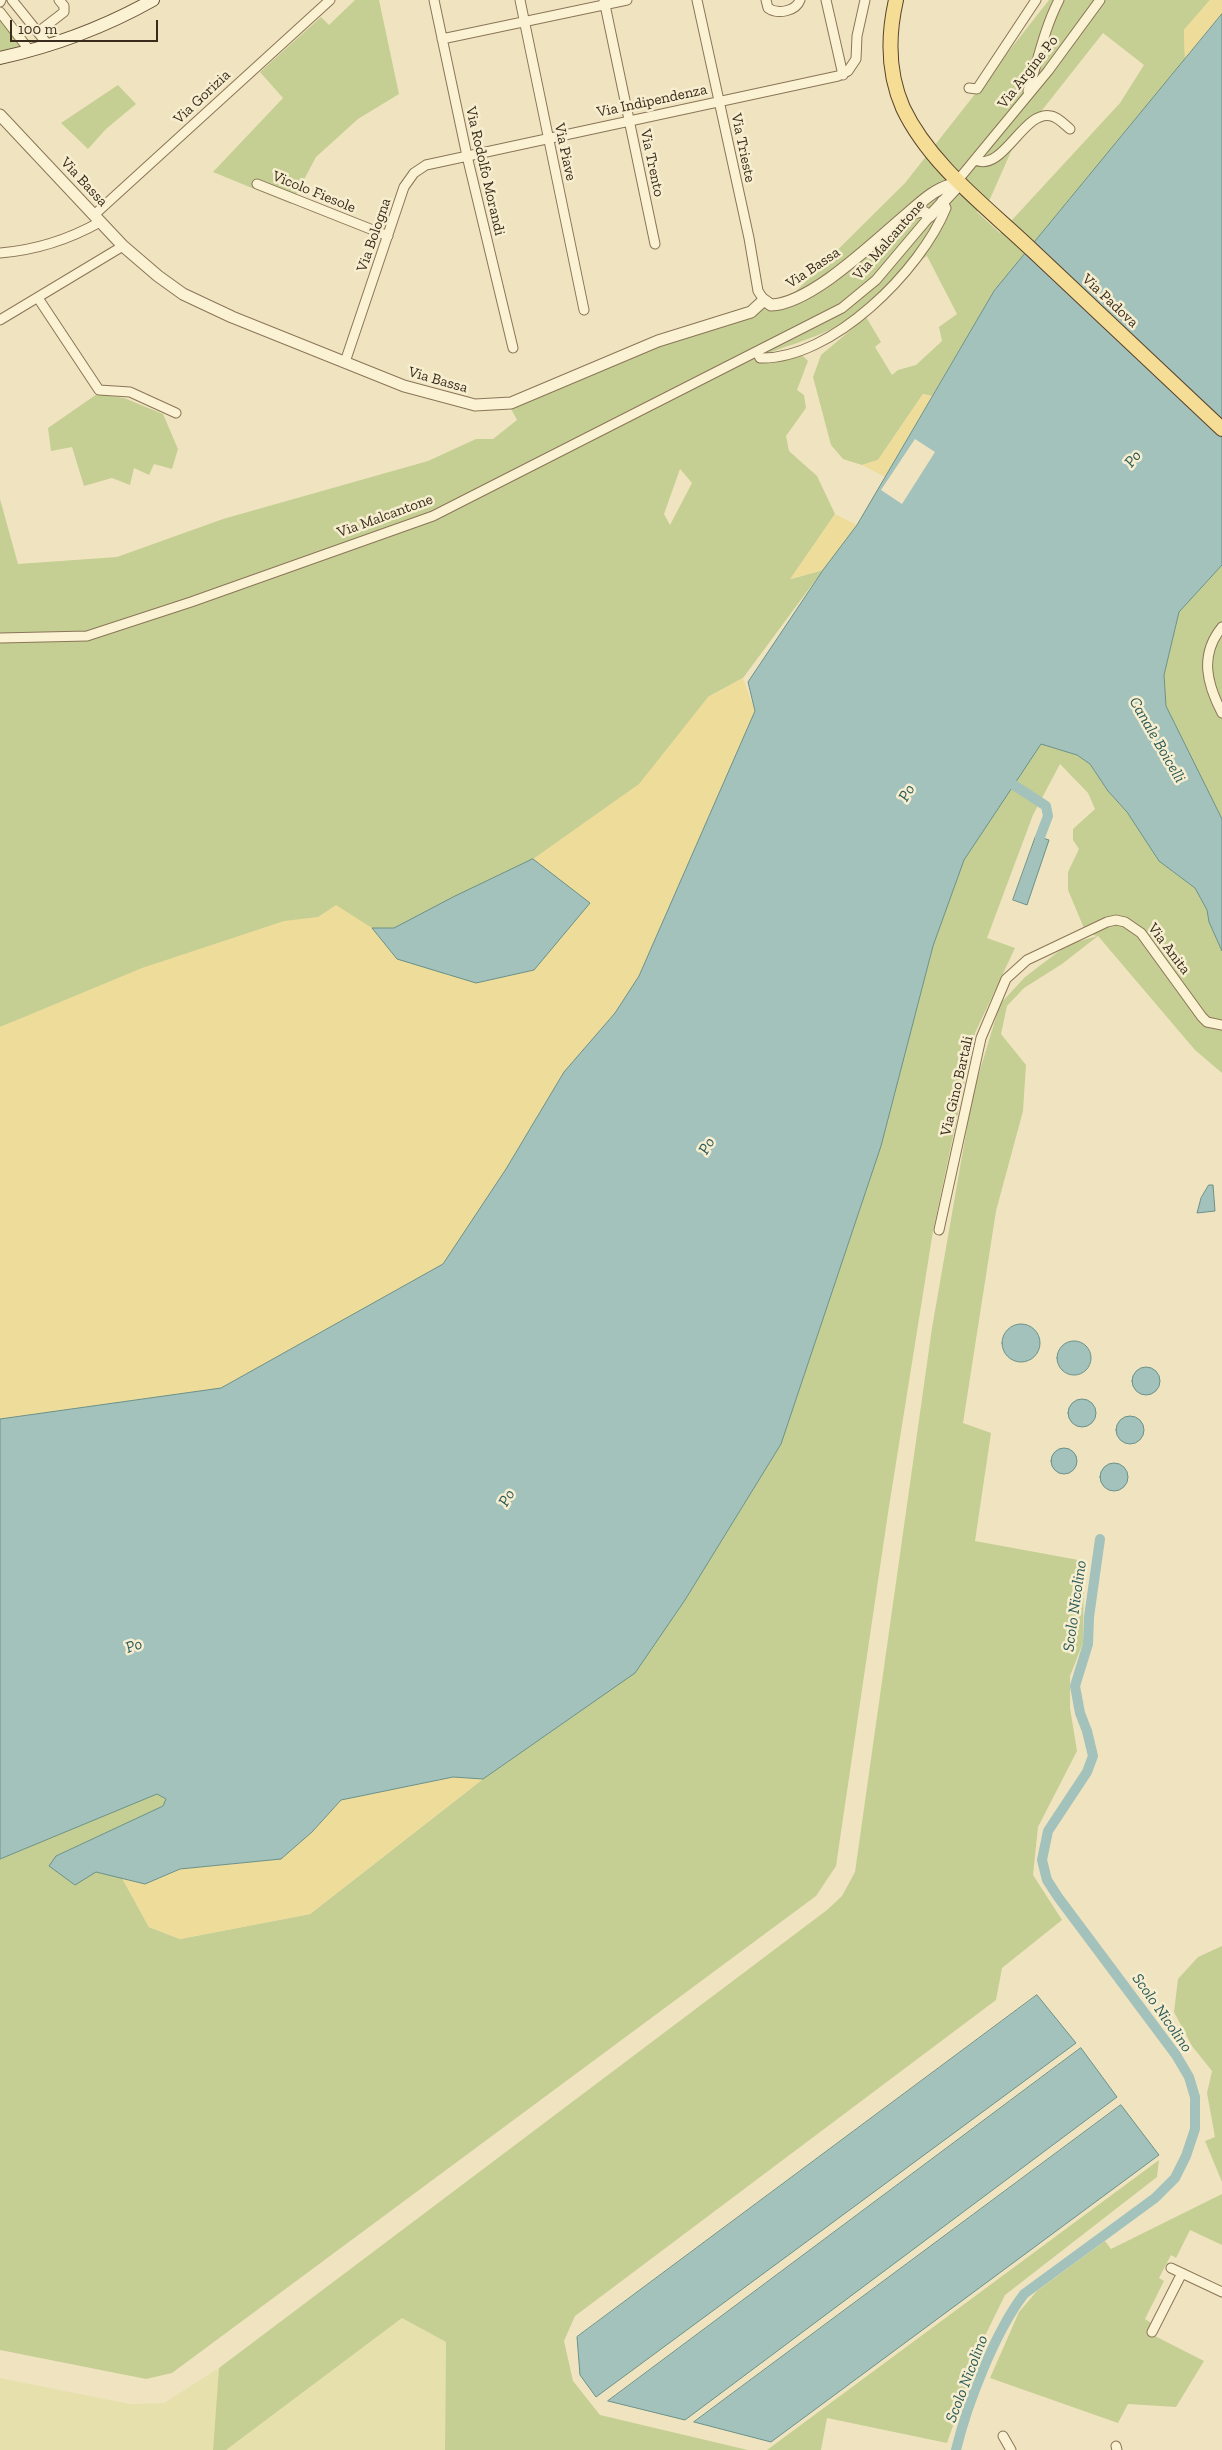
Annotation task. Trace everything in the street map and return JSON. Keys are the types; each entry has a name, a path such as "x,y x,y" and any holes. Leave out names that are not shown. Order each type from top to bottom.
{"main road":[{"name":"Via Padova","path":"896,0 890,33 890,52 902,106 954,183 976,197 1222,429"},
{"path":"0,58 49,46 102,26 147,2"}],"street":[{"path":"12,0 49,46"},
{"path":"38,32 64,12 64,6 59,0"},
{"name":"Via Gorizia","path":"0,252 51,244 74,236 97,218 330,0"},
{"name":"Via Rodolfo Morandi","path":"434,0 467,156 512,348"},
{"name":"Via Piave","path":"520,0 584,310"},
{"path":"442,39 524,22 604,2 627,0"},
{"name":"Via Trieste","path":"697,0 720,101 758,291 764,300"},
{"path":"766,0 768,8 776,12 794,8 800,0"},
{"path":"826,0 843,75 852,67 856,59 857,36 865,0"},
{"path":"969,88 977,89 1036,0"},
{"path":"1027,96 1041,54 1047,25 1059,0"},
{"name":"Via Argine Po","path":"954,183 1027,96 1100,0"},
{"name":"Via Trento","path":"604,2 655,244"},
{"path":"0,12 30,51"},
{"name":"Via Indipendenza","path":"467,156 843,75"},
{"name":"Via Bassa","path":"0,115 124,246 158,276 191,298 232,317 428,394 475,405 505,404 533,395 658,341 751,312 764,300 771,305 776,305 806,294 848,263 930,195 954,183"},
{"path":"975,160 982,163 991,160 1030,124 1044,115 1053,116 1070,129"},
{"name":"Via Bologna","path":"346,362 404,187 414,173 426,165 467,156"},
{"path":"930,195 934,195 942,202 955,189 954,183"},
{"name":"Vicolo Fiesole","path":"257,184 388,236"},
{"name":"Via Malcantone","path":"0,638 87,636 191,602 434,516 758,352 856,298 876,280 942,202 946,208 932,234 906,270 870,309 830,337 810,346 768,358 760,358 758,352"},
{"path":"906,215 922,211 930,216"},
{"path":"0,320 124,246"},
{"path":"38,298 98,390 130,392 176,413"},
{"path":"1222,627 1210,647 1208,666 1209,685 1222,713"},
{"name":"Via Anita","path":"1027,960 1107,922 1116,920 1125,922 1142,933 1202,1017 1207,1022 1222,1025"},
{"name":"Via Gino Bartali","path":"939,1230 981,1038 1006,979 1027,960"},
{"path":"1171,2268 1222,2292"},
{"path":"1152,2332 1182,2273"},
{"path":"1003,2436 1011,2450"}],"shaded area":[{"path":"402,2318 446,2342 445,2450 226,2450"},
{"path":"219,2368 213,2450 0,2450 0,2378 130,2404 164,2403"}],"green space":[{"path":"355,0 379,0 399,94 358,119 316,157 291,204 213,172 283,98 260,72 321,17 329,25"},
{"path":"1049,0 1210,0 1184,30 1185,59 994,291 932,396 923,394 878,460 862,465 843,459 831,445 813,377 821,355 866,317 881,342 875,347 892,375 898,370 916,365 942,341 939,327 957,314 927,256 859,311 835,327 756,359 784,359 802,355 808,361 797,390 804,395 806,408 786,436 789,451 817,476 835,514 791,579 823,570 743,678 708,697 639,976 13,1022 0,1027 0,499 18,564 117,557 223,519 428,461 476,439 493,439 517,420 511,409 618,363 790,297 905,183","holes":["1103,33 1144,65 1120,103 1000,233 977,212 990,199 1013,147","680,469 692,483 670,525 664,514","372,928 394,928 397,959"]},
{"path":"0,19 20,46 0,51"},
{"path":"118,85 136,104 106,129 88,149 61,123"},
{"path":"97,394 124,398 163,414 178,449 172,469 154,464 149,475 134,468 130,485 112,478 84,486 72,447 51,451 48,428"},
{"path":"1222,565 1222,819 1166,706 1164,675 1179,612"},
{"path":"1041,743 1077,755 1090,764 1108,791 1127,812 1159,861 1195,888 1207,910 1209,922 1222,951 1222,1073 1195,1050 1098,936 1062,964 1024,988 1007,1006 1001,1034 1026,1065 1023,1111 996,1211 963,1423 991,1433 975,1541 1084,1561 1083,1643 1070,1676 1070,1708 1077,1751 1038,1827 1033,1875 1062,1920 1002,1968 996,2000 575,2316 564,2341 573,2381 600,2415 748,2450 445,2450 446,2342 402,2318 226,2450 213,2450 219,2368 827,1910 842,1896 855,1872 932,1328 973,1093 1000,1004 1025,977 1067,945 1097,936 1086,933 1068,890 1068,872 1079,849 1073,840 1073,829 1095,809 1088,793 1060,764 1033,815 987,938 1015,948 975,1033 933,1231 888,1513 836,1866 816,1896 172,2373 146,2379 0,2350 0,1859 157,1794 166,1799 163,1806 56,1856 96,1872 122,1878 149,1927 180,1939 310,1914 483,1779 635,1672 685,1600 781,1444 881,1146 933,946 964,859"},
{"path":"1222,1946 1222,2182 1205,2141 1215,2137 1207,2093 1212,2071 1192,2046 1174,2012 1178,1979 1198,1957"},
{"path":"1159,2160 1157,2177 1005,2295 982,2342 947,2443 827,2418 821,2450 767,2450"},
{"path":"1222,2194 1222,2245 1190,2230 1176,2258 1171,2255 1159,2278 1164,2281 1145,2319 1151,2323 1147,2332 1204,2361 1176,2407 1128,2404 1118,2423 990,2378 1019,2312 1037,2291 1105,2241 1111,2249"}],"sand":[{"path":"1210,0 1222,0 1222,14 1185,59 1184,30"},
{"path":"923,394 932,396 885,477 862,465 878,460"},
{"path":"835,514 857,525 823,570 790,579"},
{"path":"743,678 755,711 639,976 615,1013 564,1072 506,1169 443,1264 221,1388 0,1419 0,1027 142,968 284,921 318,917 336,905 372,928 397,959 444,974 534,970 590,903 533,859 639,784 708,697"},
{"path":"453,1777 483,1779 310,1914 180,1939 149,1927 122,1878 145,1884 180,1869 281,1859 312,1832 341,1800"}],"water":[{"path":"1222,14 1222,565 1179,612 1164,675 1166,706 1222,819 1222,951 1209,922 1207,910 1195,888 1159,861 1127,812 1108,791 1090,764 1077,755 1041,744 964,860 933,946 881,1146 781,1444 685,1600 635,1673 483,1779 453,1777 341,1800 312,1832 281,1859 180,1869 145,1884 96,1872 75,1885 49,1866 56,1856 163,1806 166,1799 157,1794 0,1859 0,1419 221,1388 443,1264 506,1169 564,1072 615,1013 639,976 755,711 748,682 823,570 857,525 994,291"},
{"path":"1036,836 1049,840 1027,905 1013,900"},
{"path":"533,859 590,903 534,970 476,983 397,959 372,928 394,928 453,897"},
{"path":"1209,1185 1213,1185 1215,1211 1197,1213 1201,1198"},
{"path":"1021,1324 1034,1330 1040,1343 1034,1356 1021,1362 1008,1356 1002,1343 1008,1330"},
{"path":"1074,1341 1081,1342 1086,1346 1090,1351 1090,1365 1086,1370 1081,1374 1074,1375 1067,1374 1062,1370 1058,1365 1057,1358 1058,1351 1062,1346 1067,1342"},
{"path":"1146,1367 1156,1371 1160,1381 1156,1391 1146,1395 1136,1391 1132,1381 1136,1371"},
{"path":"1082,1399 1092,1403 1096,1413 1092,1423 1082,1427 1072,1423 1068,1413 1072,1403"},
{"path":"1130,1416 1140,1420 1144,1430 1140,1440 1130,1444 1120,1440 1116,1430 1120,1420"},
{"path":"1064,1448 1074,1451 1077,1461 1074,1471 1064,1474 1054,1471 1051,1461 1054,1451"},
{"path":"1114,1463 1124,1467 1128,1477 1124,1487 1114,1491 1104,1487 1100,1477 1104,1467"},
{"path":"1037,1995 1076,2043 596,2397 580,2375 577,2337"},
{"path":"1081,2048 1117,2097 685,2420 608,2401"},
{"path":"1121,2105 1159,2155 771,2442 694,2422"}],"pier":[{"path":"915,439 935,452 902,504 881,490"}],"waterway":[{"path":"1003,778 1046,806 1048,816 1040,837"},
{"name":"Scolo Nicolino","path":"956,2450 967,2412 983,2369 1003,2328 1024,2294 1155,2198 1175,2178 1186,2156 1195,2129 1195,2097 1189,2077 1176,2055 1058,1897 1047,1880 1042,1860 1048,1831 1087,1772 1093,1756 1080,1713 1075,1686 1088,1644 1089,1617 1100,1539"}],"water label":[{"name":"Po","path":"1133,459"},
{"name":"Canale Boicelli","path":"1157,740"},
{"name":"Po","path":"907,793"},
{"name":"Po","path":"707,1146"},
{"name":"Po","path":"507,1498"},
{"name":"Po","path":"134,1646"}]}
